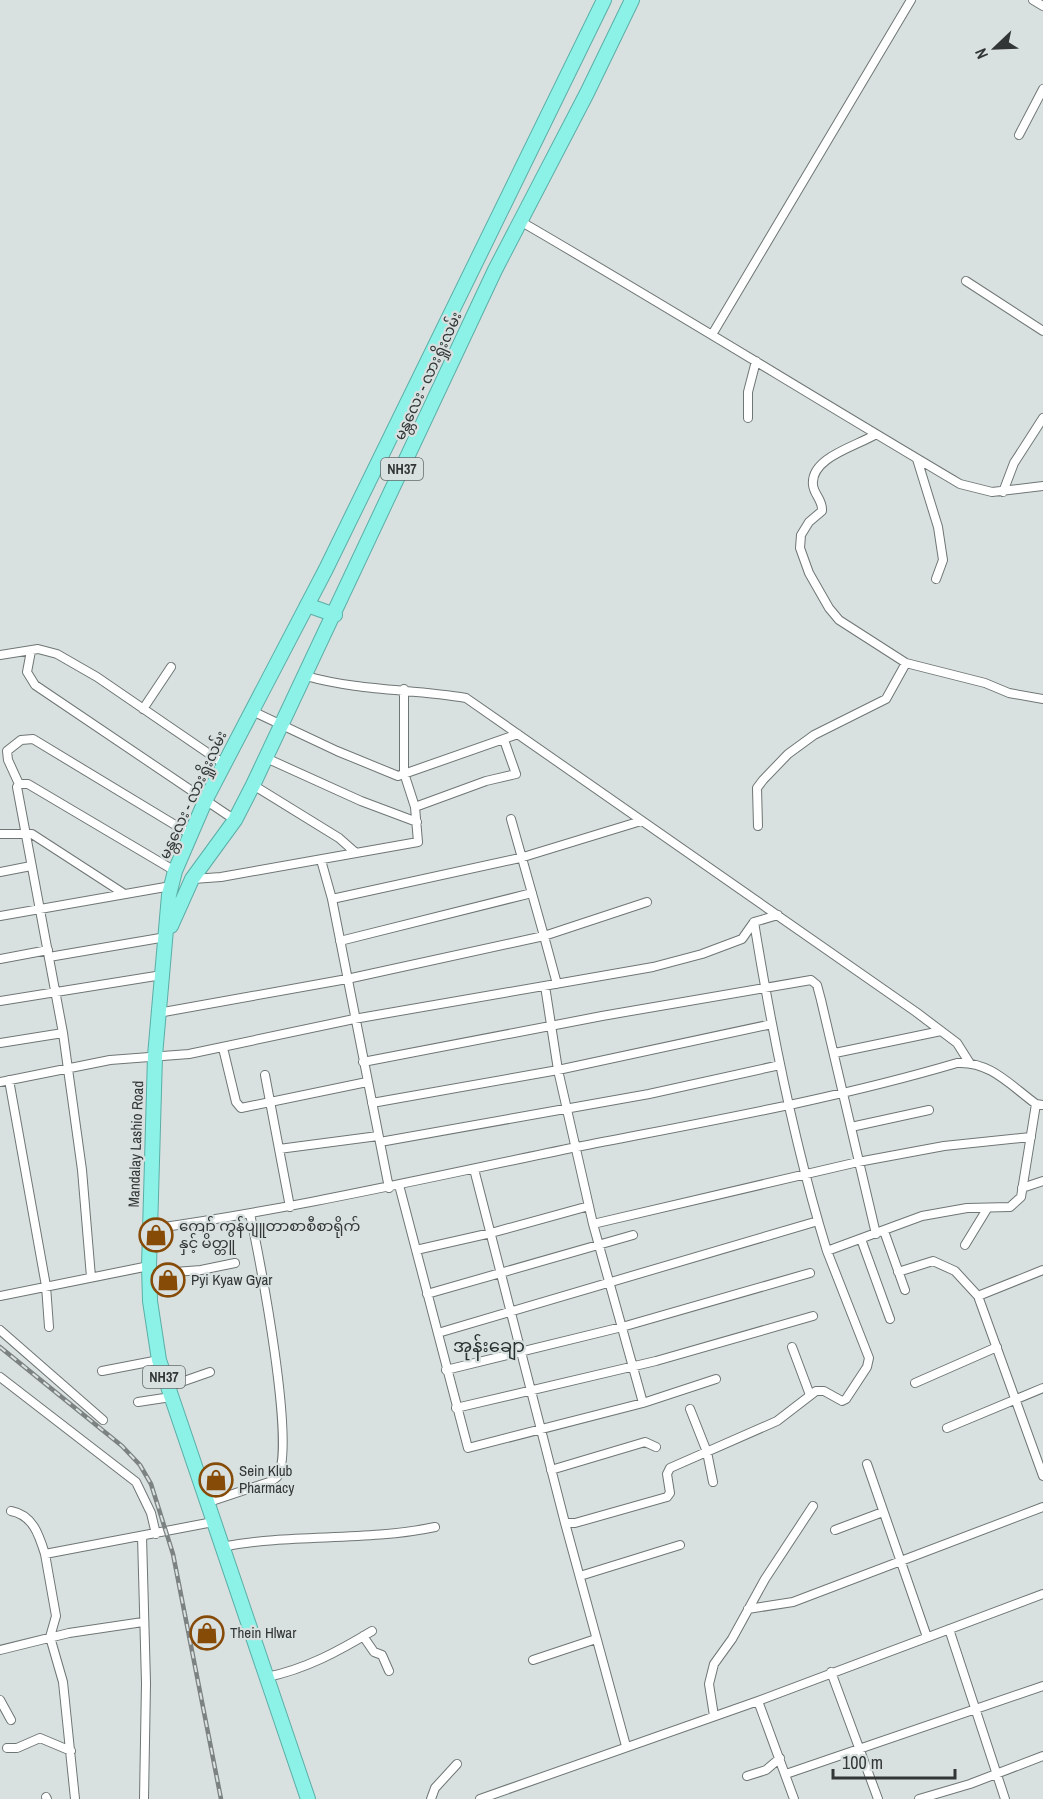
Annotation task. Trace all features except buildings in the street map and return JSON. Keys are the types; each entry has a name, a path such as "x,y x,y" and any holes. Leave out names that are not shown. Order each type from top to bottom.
{"highway":[{"name":"မန္တလေး - လားရှိုးလမ်း","path":"167,935 171,886 175,871 206,799 307,605 604,0"},
{"name":"မန္တလေး - လားရှိုးလမ်း","path":"167,935 192,879 235,820 253,785 335,615 495,270 588,93 632,0"},
{"path":"307,605 335,615"},
{"name":"Mandalay Lashio Road","path":"167,935 155,1056 149,1270 150,1301 159,1360 308,1799"}],"street":[{"path":"713,333 910,0"},
{"path":"1019,135 1043,89"},
{"path":"520,221 713,333 960,484 975,489 1004,492 1043,486"},
{"path":"966,281 1043,331"},
{"path":"748,418 748,392 756,361"},
{"path":"1004,492 1014,463 1043,418"},
{"path":"876,434 861,444 829,457 814,472 813,485 822,502 822,511 809,522 801,535 800,548 809,573 828,608 839,620 906,663 985,683 1009,693 1043,699"},
{"path":"917,459 938,527 943,560 936,579"},
{"path":"0,654 45,649 57,654 224,764"},
{"path":"31,651 27,672 35,685 235,820"},
{"path":"758,826 757,788 763,780 788,754 813,735 886,699 906,663"},
{"path":"143,709 171,667"},
{"path":"306,676 381,691 404,689 466,698 941,1031 957,1043 969,1062"},
{"path":"192,879 221,877 418,842 415,807 404,774 404,689"},
{"path":"252,711 336,751 398,776 518,734"},
{"path":"92,1276 82,1170 63,1033 16,791 19,784 8,760 7,751 21,740 33,739 190,834"},
{"path":"415,807 486,781 516,774 504,740"},
{"path":"266,758 361,801 417,822"},
{"path":"19,784 28,784 175,871"},
{"path":"253,785 339,838 356,853"},
{"path":"511,819 520,858 557,984"},
{"path":"332,899 520,858 641,821"},
{"path":"0,834 25,832 40,838 123,893"},
{"path":"321,860 332,899 389,1188"},
{"path":"0,872 31,866"},
{"path":"0,916 171,886"},
{"path":"340,941 532,893"},
{"path":"158,1013 347,979 544,936 647,902"},
{"path":"0,1082 67,1068 155,1056 189,1054 354,1019 613,976 702,954 742,939 754,922 778,915"},
{"path":"565,1523 575,1523 668,1497 670,1492 667,1474 670,1468 777,1421 810,1395 825,1391 843,1401 867,1367 869,1358 827,1251 805,1175 780,1065 754,922"},
{"path":"0,959 49,954 167,935"},
{"path":"0,1001 162,975"},
{"path":"363,1062 811,980 817,985 835,1053 858,1162 880,1232 905,1290"},
{"path":"545,986 558,1070 575,1148 598,1244 643,1403"},
{"path":"372,1103 558,1070 772,1024"},
{"path":"835,1053 941,1031"},
{"path":"0,1043 63,1033"},
{"path":"223,1048 236,1102 241,1108 367,1082"},
{"path":"150,1229 250,1214 389,1188 789,1105 957,1063 969,1062 996,1072 1040,1104 1031,1137 1021,1197 1010,1207 947,1210 922,1216 827,1251"},
{"path":"279,1149 379,1139 566,1109 650,1094 780,1065"},
{"path":"265,1075 290,1207"},
{"path":"9,1080 46,1286 49,1328"},
{"path":"851,1126 929,1110"},
{"path":"593,1224 858,1162 944,1146 1031,1137"},
{"path":"474,1169 532,1390 540,1430 626,1746"},
{"path":"1022,1188 1043,1180"},
{"path":"399,1185 468,1448 643,1403 716,1379"},
{"path":"416,1250 491,1233 589,1206"},
{"path":"965,1245 987,1209"},
{"path":"206,1503 269,1482 277,1478 279,1471 281,1446 277,1357 250,1214"},
{"path":"438,1333 818,1221"},
{"path":"427,1294 633,1235"},
{"path":"861,1239 891,1319"},
{"path":"898,1272 933,1261 955,1271 978,1296 1016,1399 1039,1451 1043,1476"},
{"path":"0,1296 92,1276 149,1270 201,1270 235,1263"},
{"path":"978,1296 1043,1270"},
{"path":"446,1370 622,1328 810,1273"},
{"path":"456,1408 632,1365 813,1316"},
{"path":"0,1330 103,1420"},
{"path":"792,1347 810,1395"},
{"path":"915,1383 997,1347"},
{"path":"102,1371 159,1360"},
{"path":"138,1402 169,1392 210,1372"},
{"path":"0,1377 136,1482 151,1513 156,1534"},
{"path":"947,1428 1043,1388"},
{"path":"690,1409 707,1452 713,1482"},
{"path":"551,1470 645,1442 656,1447"},
{"path":"867,1464 927,1637"},
{"path":"714,1716 709,1684 714,1664 813,1506"},
{"path":"748,1609 793,1602 1043,1507"},
{"path":"11,1511 24,1516 34,1527 45,1554 56,1616 50,1637 63,1683 75,1799"},
{"path":"835,1530 884,1512"},
{"path":"45,1554 213,1522"},
{"path":"221,1546 261,1539 341,1539 409,1533 435,1527"},
{"path":"142,1536 146,1683 144,1799"},
{"path":"580,1576 680,1545"},
{"path":"480,1799 759,1701 1043,1594"},
{"path":"0,1650 50,1637 143,1622"},
{"path":"949,1629 1005,1799"},
{"path":"267,1677 303,1668 352,1645 372,1631"},
{"path":"363,1636 374,1652 382,1654 389,1671"},
{"path":"532,1660 596,1639"},
{"path":"831,1672 858,1751 878,1799"},
{"path":"786,1774 1043,1686"},
{"path":"0,1700 11,1720"},
{"path":"759,1701 794,1799"},
{"path":"8,1748 17,1748 40,1738 71,1750"},
{"path":"919,1799 997,1774 1043,1756"},
{"path":"747,1776 766,1770 780,1758"},
{"path":"431,1799 435,1788 457,1764"}],"railway":[{"path":"0,1347 122,1446 140,1465 151,1484 173,1554 221,1799"}],"place":[{"name":"ကျော် ကွန်ပျူတာစာစီစာရိုက် နှင့် မိတ္တူ","path":"156,1235"},
{"name":"Pyi Kyaw Gyar","path":"168,1280"},
{"name":"Sein Klub Pharmacy","path":"216,1480"},
{"name":"Thein Hlwar","path":"207,1633"}],"district":[{"name":"အုန်းချော","path":"489,1346"}]}
